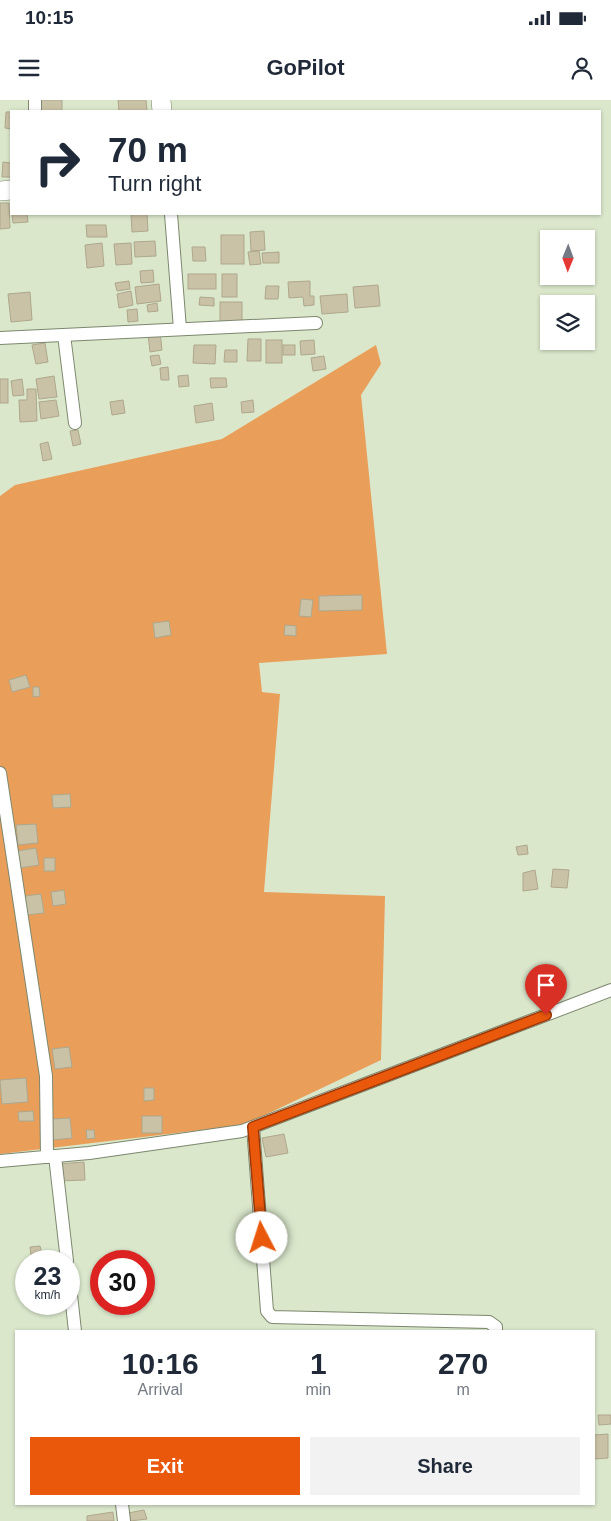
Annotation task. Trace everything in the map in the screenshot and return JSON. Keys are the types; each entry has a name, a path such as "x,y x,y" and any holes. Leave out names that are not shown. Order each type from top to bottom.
{"street":[{"path":"171,215 180,329"},
{"path":"0,338 316,323"},
{"path":"64,335 75,423"},
{"path":"0,773 46,1076 51,1156 65,1250"},
{"path":"0,1161 89,1153 242,1131 611,990"},
{"path":"253,1127 268,1311 272,1318 489,1322 496,1327 496,1330"},
{"path":"73,1315 75,1330"},
{"path":"122,1505 124,1521"}],"shaded area":[{"path":"376,345 381,364 361,395 387,654 259,663 262,692 280,694 264,892 385,896 381,1060 244,1125 0,1154 0,496 15,485 222,439"}],"building":[{"path":"40,100 62,100 62,110 40,110"},
{"path":"118,100 146,100 147,110 119,110"},
{"path":"6,112 10,112 10,129 5,128"},
{"path":"3,162 10,163 10,177 2,177"},
{"path":"0,203 9,203 10,228 0,229"},
{"path":"12,215 27,215 28,222 13,223"},
{"path":"131,215 147,215 148,231 132,232"},
{"path":"86,225 106,225 107,237 87,237"},
{"path":"264,231 265,250 251,251 250,232"},
{"path":"221,235 244,235 244,264 221,264"},
{"path":"155,241 156,256 135,257 134,242"},
{"path":"102,243 104,266 87,268 85,245"},
{"path":"131,243 132,264 116,265 114,244"},
{"path":"192,247 205,247 206,261 193,261"},
{"path":"259,251 261,264 250,265 248,252"},
{"path":"279,252 279,263 263,263 262,253"},
{"path":"153,270 154,282 141,283 140,271"},
{"path":"188,274 216,274 216,289 188,289"},
{"path":"222,274 237,274 237,297 222,297"},
{"path":"129,281 130,289 117,291 115,283"},
{"path":"310,281 310,296 314,296 314,305 304,306 303,297 289,298 288,282"},
{"path":"159,284 161,301 137,304 135,287"},
{"path":"378,285 380,306 355,308 353,287"},
{"path":"266,286 279,286 278,299 265,299"},
{"path":"131,291 133,305 119,308 117,294"},
{"path":"30,292 32,320 11,322 8,294"},
{"path":"347,294 348,312 322,314 320,296"},
{"path":"200,297 214,298 214,306 199,305"},
{"path":"220,302 242,302 242,323 220,323"},
{"path":"157,303 158,311 148,312 147,305"},
{"path":"137,309 138,321 128,322 127,310"},
{"path":"160,332 162,350 150,352 148,334"},
{"path":"248,339 261,339 261,361 247,361"},
{"path":"266,340 282,340 282,363 266,363"},
{"path":"314,340 315,354 301,355 300,341"},
{"path":"45,343 48,362 36,364 32,345"},
{"path":"194,345 216,345 215,364 193,363"},
{"path":"283,345 295,345 295,355 283,355"},
{"path":"225,350 237,350 237,362 224,362"},
{"path":"159,355 161,364 152,366 150,356"},
{"path":"324,356 326,369 313,371 311,358"},
{"path":"168,367 169,380 161,380 160,368"},
{"path":"188,375 189,386 179,387 178,376"},
{"path":"54,376 57,397 39,399 36,379"},
{"path":"210,378 226,378 227,387 211,388"},
{"path":"0,379 8,379 8,403 0,403"},
{"path":"22,379 24,395 13,396 11,381"},
{"path":"27,389 36,389 37,421 20,422 19,400 27,400"},
{"path":"56,400 59,416 41,419 39,402"},
{"path":"123,400 125,413 112,415 110,402"},
{"path":"253,400 254,412 242,413 241,402"},
{"path":"212,403 214,420 196,423 194,406"},
{"path":"78,430 81,444 73,446 70,431"},
{"path":"48,442 52,459 43,461 40,444"},
{"path":"362,595 362,610 319,611 319,596"},
{"path":"301,599 313,600 311,617 299,616"},
{"path":"169,621 171,635 155,638 153,623"},
{"path":"285,625 296,626 296,636 284,635"},
{"path":"26,675 30,687 12,692 9,680"},
{"path":"33,687 39,687 40,696 33,697"},
{"path":"70,794 71,807 53,808 52,795"},
{"path":"36,824 38,843 18,845 16,825"},
{"path":"527,845 528,854 518,855 516,847"},
{"path":"36,848 39,865 20,868 17,851"},
{"path":"44,858 55,858 55,871 44,871"},
{"path":"553,869 569,870 567,888 551,887"},
{"path":"535,870 538,889 523,891 523,873"},
{"path":"64,890 66,904 53,906 51,892"},
{"path":"41,894 44,913 27,915 25,896"},
{"path":"69,1047 72,1067 55,1069 52,1049"},
{"path":"26,1078 28,1102 2,1104 0,1080"},
{"path":"144,1088 154,1088 154,1100 144,1101"},
{"path":"33,1111 34,1121 19,1121 18,1112"},
{"path":"142,1116 162,1116 162,1133 142,1133"},
{"path":"70,1118 72,1138 53,1140 52,1119"},
{"path":"86,1130 94,1130 95,1138 87,1139"},
{"path":"284,1134 288,1153 266,1157 262,1138"},
{"path":"84,1162 85,1180 59,1181 58,1164"},
{"path":"40,1246 41,1250 30,1250 30,1247"},
{"path":"598,1415 611,1415 611,1424 599,1425"},
{"path":"608,1434 608,1458 595,1459 595,1435"},
{"path":"144,1510 147,1519 130,1521 128,1513"},
{"path":"113,1512 114,1521 87,1521 87,1516"}],"route":[{"path":"262,1238 253,1127 546,1015"}]}
